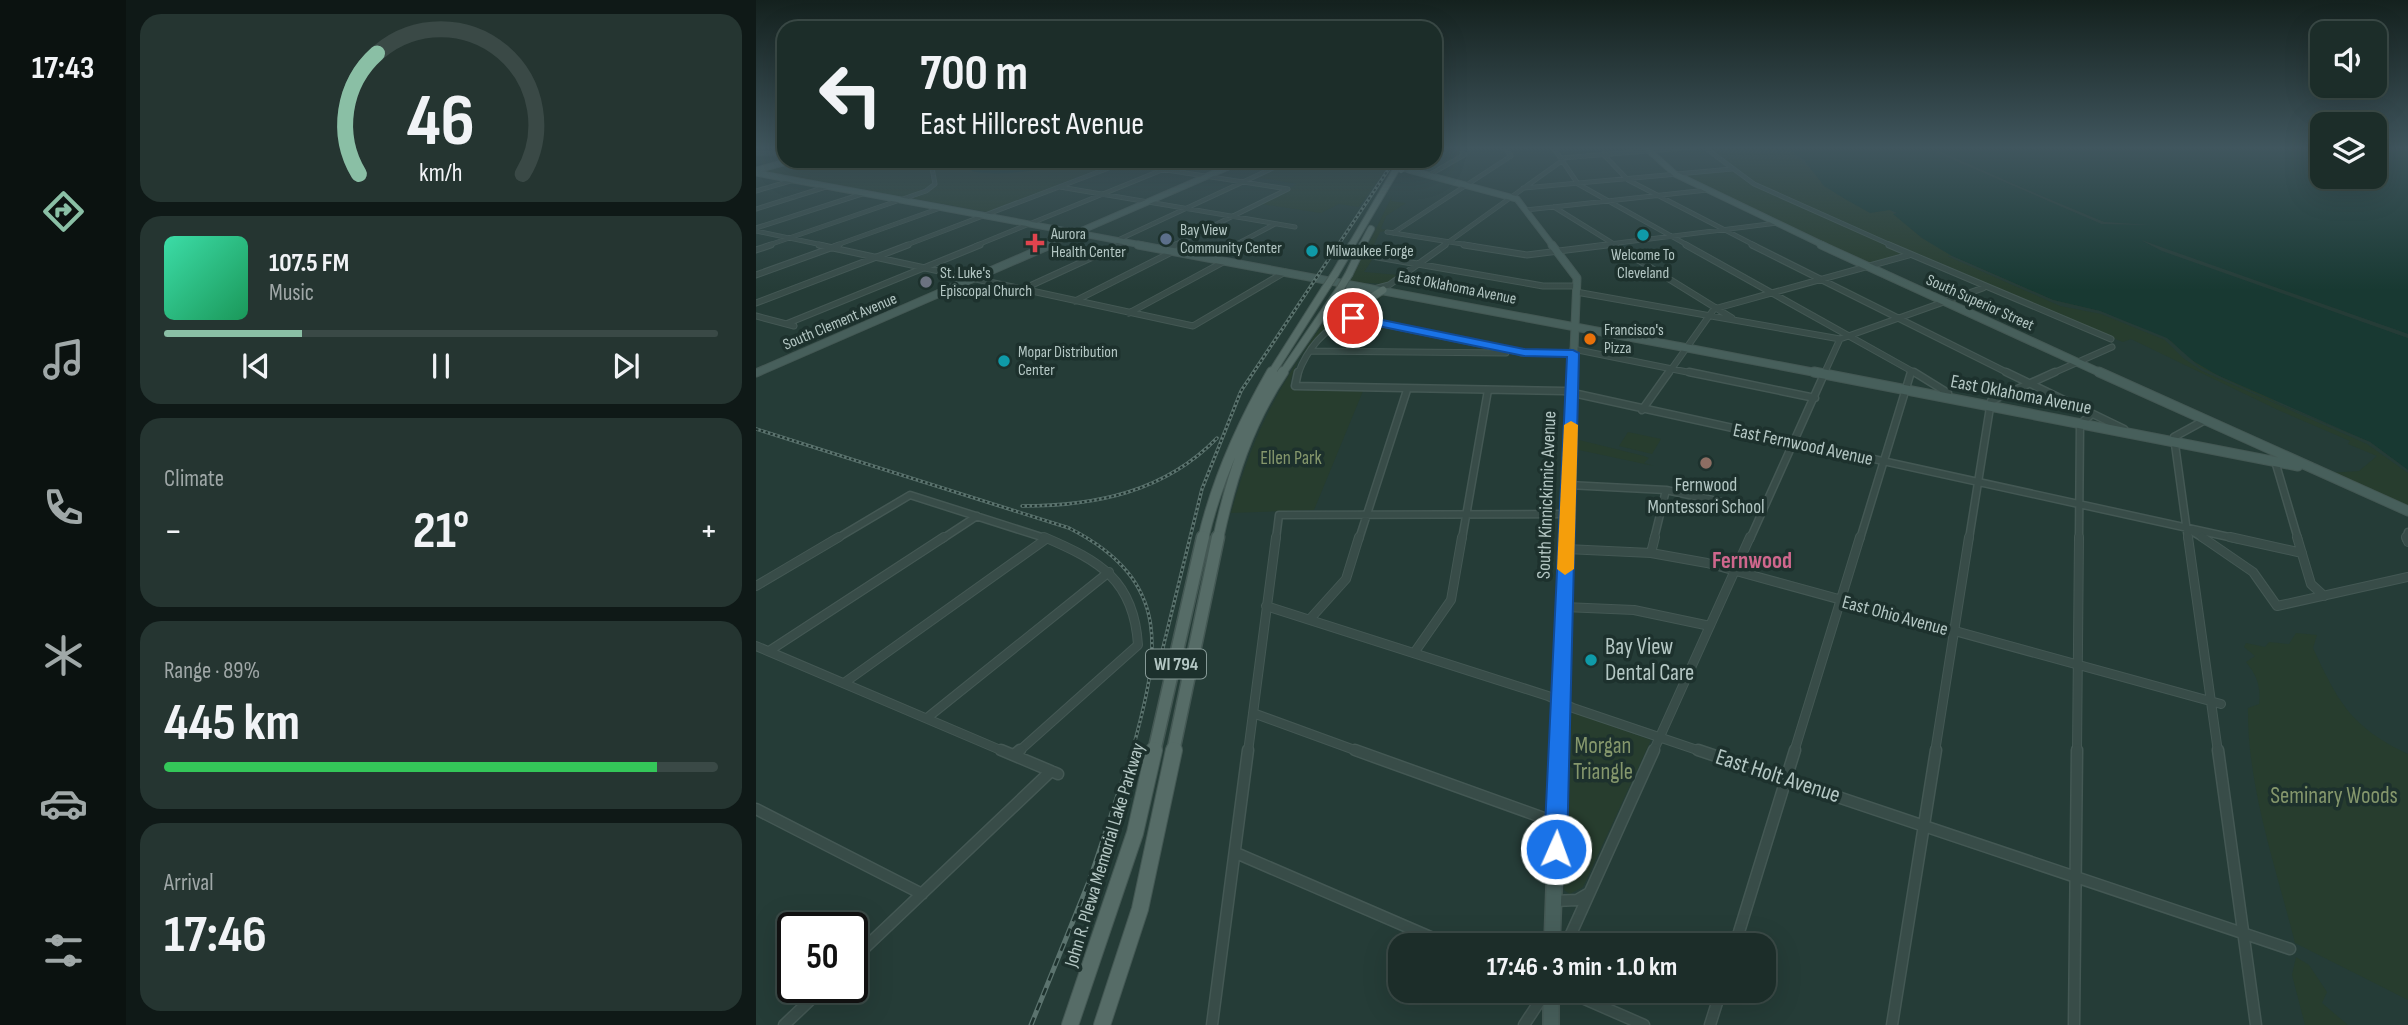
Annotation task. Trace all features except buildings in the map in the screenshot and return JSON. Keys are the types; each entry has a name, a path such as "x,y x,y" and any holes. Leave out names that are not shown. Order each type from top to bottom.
{"main road":[{"name":"East Oklahoma Avenue","path":"879,195 2313,468"},
{"name":"South Clement Avenue","path":"756,373 1164,195"},
{"name":"John R. Plewa Memorial Lake Parkway","path":"1335,289 1345,274 1345,260 1384,195"},
{"name":"John R. Plewa Memorial Lake Parkway","path":"1070,1025 1135,833 1213,496 1231,446 1250,406 1308,316 1335,289 1358,257 1388,195"},
{"path":"1507,195 1526,210 1576,277 1576,289"},
{"name":"South Superior Street","path":"1717,195 1942,302 2313,468"},
{"path":"1335,289 1339,300 1346,305"},
{"path":"1330,304 1325,301 1335,289"},
{"path":"1308,316 1318,308 1330,304 1361,303 1384,289"},
{"name":"South Kinnickinnic Avenue","path":"1553,933 1576,289"},
{"name":"John R. Plewa Memorial Lake Parkway","path":"1102,1025 1140,909 1227,496 1243,446 1262,404 1306,349 1330,304"},
{"path":"1306,349 1330,311 1346,305"},
{"path":"2263,459 2272,455 2266,447"},
{"path":"2313,468 2408,511"},
{"path":"1550,1003 1551,1025"}],"street":[{"path":"756,209 802,195"},
{"path":"756,230 858,195"},
{"path":"756,250 914,195"},
{"path":"756,303 1039,195"},
{"path":"786,324 1100,195"},
{"path":"1107,195 1295,227"},
{"path":"1020,290 1215,195"},
{"path":"1074,301 1276,195"},
{"path":"1450,195 1390,232 1527,255 1777,223"},
{"path":"1597,195 1770,293 1843,338 1947,391 1947,398"},
{"path":"1526,210 1657,195 1895,319 2134,434"},
{"path":"1778,195 1909,255 2111,339"},
{"path":"1384,289 1511,196"},
{"path":"756,275 944,207"},
{"path":"1554,207 1735,321"},
{"path":"1212,258 1276,224"},
{"path":"756,230 972,280 1193,326 1285,272"},
{"path":"1642,410 1684,348 1717,308 1909,255"},
{"path":"1372,256 1543,286 1576,289 1735,321 1843,338 1983,287"},
{"path":"1129,313 1226,260"},
{"path":"756,316 794,326"},
{"path":"1306,349 1329,329 1349,317 1524,353"},
{"path":"1571,933 1843,338"},
{"path":"1892,1025 1991,401 2112,347"},
{"path":"1306,349 1524,353 1573,351 1815,398"},
{"name":"East Fernwood Avenue","path":"1306,349 1297,374 1295,386 1299,389 1488,390 1572,394 2302,553"},
{"path":"1901,366 1908,380"},
{"path":"1739,933 1911,372"},
{"path":"1310,619 1346,579 1407,390"},
{"path":"1414,653 1449,607 1488,390"},
{"path":"2074,1025 2080,424 2092,414"},
{"path":"2205,420 2174,436 2216,703 2256,1025"},
{"path":"2275,461 2311,584 2324,596"},
{"path":"1568,485 1666,490 1763,510"},
{"path":"1651,553 1666,490"},
{"path":"756,586 909,495 1075,550 1109,572 1129,597 1138,645 1014,755"},
{"path":"1212,1025 1279,514 1567,514"},
{"path":"769,651 977,516"},
{"path":"2187,528 2248,569 2267,586 2277,606 2408,577"},
{"path":"2408,532 2405,536 2408,542"},
{"path":"844,683 1046,539"},
{"name":"East Ohio Avenue","path":"1566,549 1651,553 1735,572 2216,703"},
{"path":"926,718 1109,572"},
{"name":"East Holt Avenue","path":"1266,606 1414,653 2290,949"},
{"path":"1564,607 1634,610 1710,626"},
{"path":"756,646 1054,772 868,945"},
{"path":"1253,713 1557,822"},
{"path":"756,809 922,894"},
{"path":"1236,853 1421,933"},
{"path":"1554,901 1577,900 1589,893"},
{"path":"784,1025 807,1003"},
{"path":"1524,1025 1540,1003"},
{"path":"1594,1003 1644,1025"},
{"path":"1710,1025 1717,1003"}],"green space":[{"path":"892,195 1032,195 987,212"},
{"path":"1278,195 1368,195 1359,207 1339,204 1321,213 1261,204"},
{"path":"1723,195 1860,195 1890,210 1922,238 1952,256 2167,338 2281,405 2370,442 2408,470 2408,508 2330,473 2359,471 2377,456 2131,339 2123,342 2107,336 1909,253 1869,264"},
{"path":"1392,196 1391,201 1406,203 1386,216 1381,229 1389,230 1380,232 1369,256 1374,257 1364,272 1399,275 1386,284 1350,282"},
{"name":"Ellen Park","path":"1363,305 1349,312 1305,351 1324,322 1331,317 1328,316 1340,309"},
{"name":"Ellen Park","path":"1302,356 1290,386 1296,390 1363,391 1314,510 1231,513 1248,459 1268,413"},
{"path":"1628,432 1661,439 1652,454 1619,446"},
{"path":"1579,440 1644,456 1649,458 1644,463 1654,466 1579,450"},
{"name":"Seminary Woods","path":"2296,633 2317,635 2313,648 2330,684 2359,723 2408,754 2408,1000 2295,943 2257,797 2248,708 2259,704 2259,686 2246,662 2255,656 2244,647 2246,643 2265,647 2269,642 2289,644"},
{"name":"Morgan Triangle","path":"1574,713 1651,740 1583,887 1570,894 1564,890 1569,717"},
{"path":"2296,957 2309,965 2327,992 2322,1003 2348,1025 2305,1025 2292,975"}],"shaded area":[{"path":"1838,195 2035,195 2102,224 2117,223 2104,222 2038,195 2408,195 2408,334 2140,241 2408,338 2408,470 2370,442 2217,375 2188,358 2171,341 2100,311 2053,300 1952,256 1922,238 1893,214 1897,213 1890,210 1870,213"}],"pier":[{"path":"2035,195 2104,222 2151,225 2102,224"},
{"path":"2141,240 2408,334 2408,338 2162,251"},
{"path":"1947,256 2053,300 2100,311 2167,338 2200,367 2370,442 2408,470 2408,473 2367,444 2202,371 2183,358 2165,340 2101,314 2060,306"}],"railway":[{"path":"1158,668 1202,489 1241,391 1371,195"},
{"path":"756,429 1069,528 1103,549 1127,572 1143,597 1150,623 1152,652 1148,683 1132,752"},
{"path":"1022,506 1076,503 1127,492 1175,471 1217,438"},
{"path":"1031,1025 1090,879 1133,750"}],"slow traffic":[{"path":"1565,569 1571,425"}],"place":[{"name":"Welcome To Cleveland","path":"1643,235"},
{"name":"Bay View Community Center","path":"1166,239"},
{"name":"Aurora Health Center","path":"1035,243"},
{"name":"Milwaukee Forge","path":"1312,251"},
{"name":"St. Luke's Episcopal Church","path":"926,282"},
{"name":"Francisco's Pizza","path":"1590,339"},
{"name":"Mopar Distribution Center","path":"1004,361"},
{"name":"Fernwood Montessori School","path":"1706,463"},
{"name":"Bay View Dental Care","path":"1591,660"}],"district":[{"name":"Fernwood","path":"1752,561"}],"route":[{"path":"1353,318 1524,353 1573,353 1556,849"}]}
